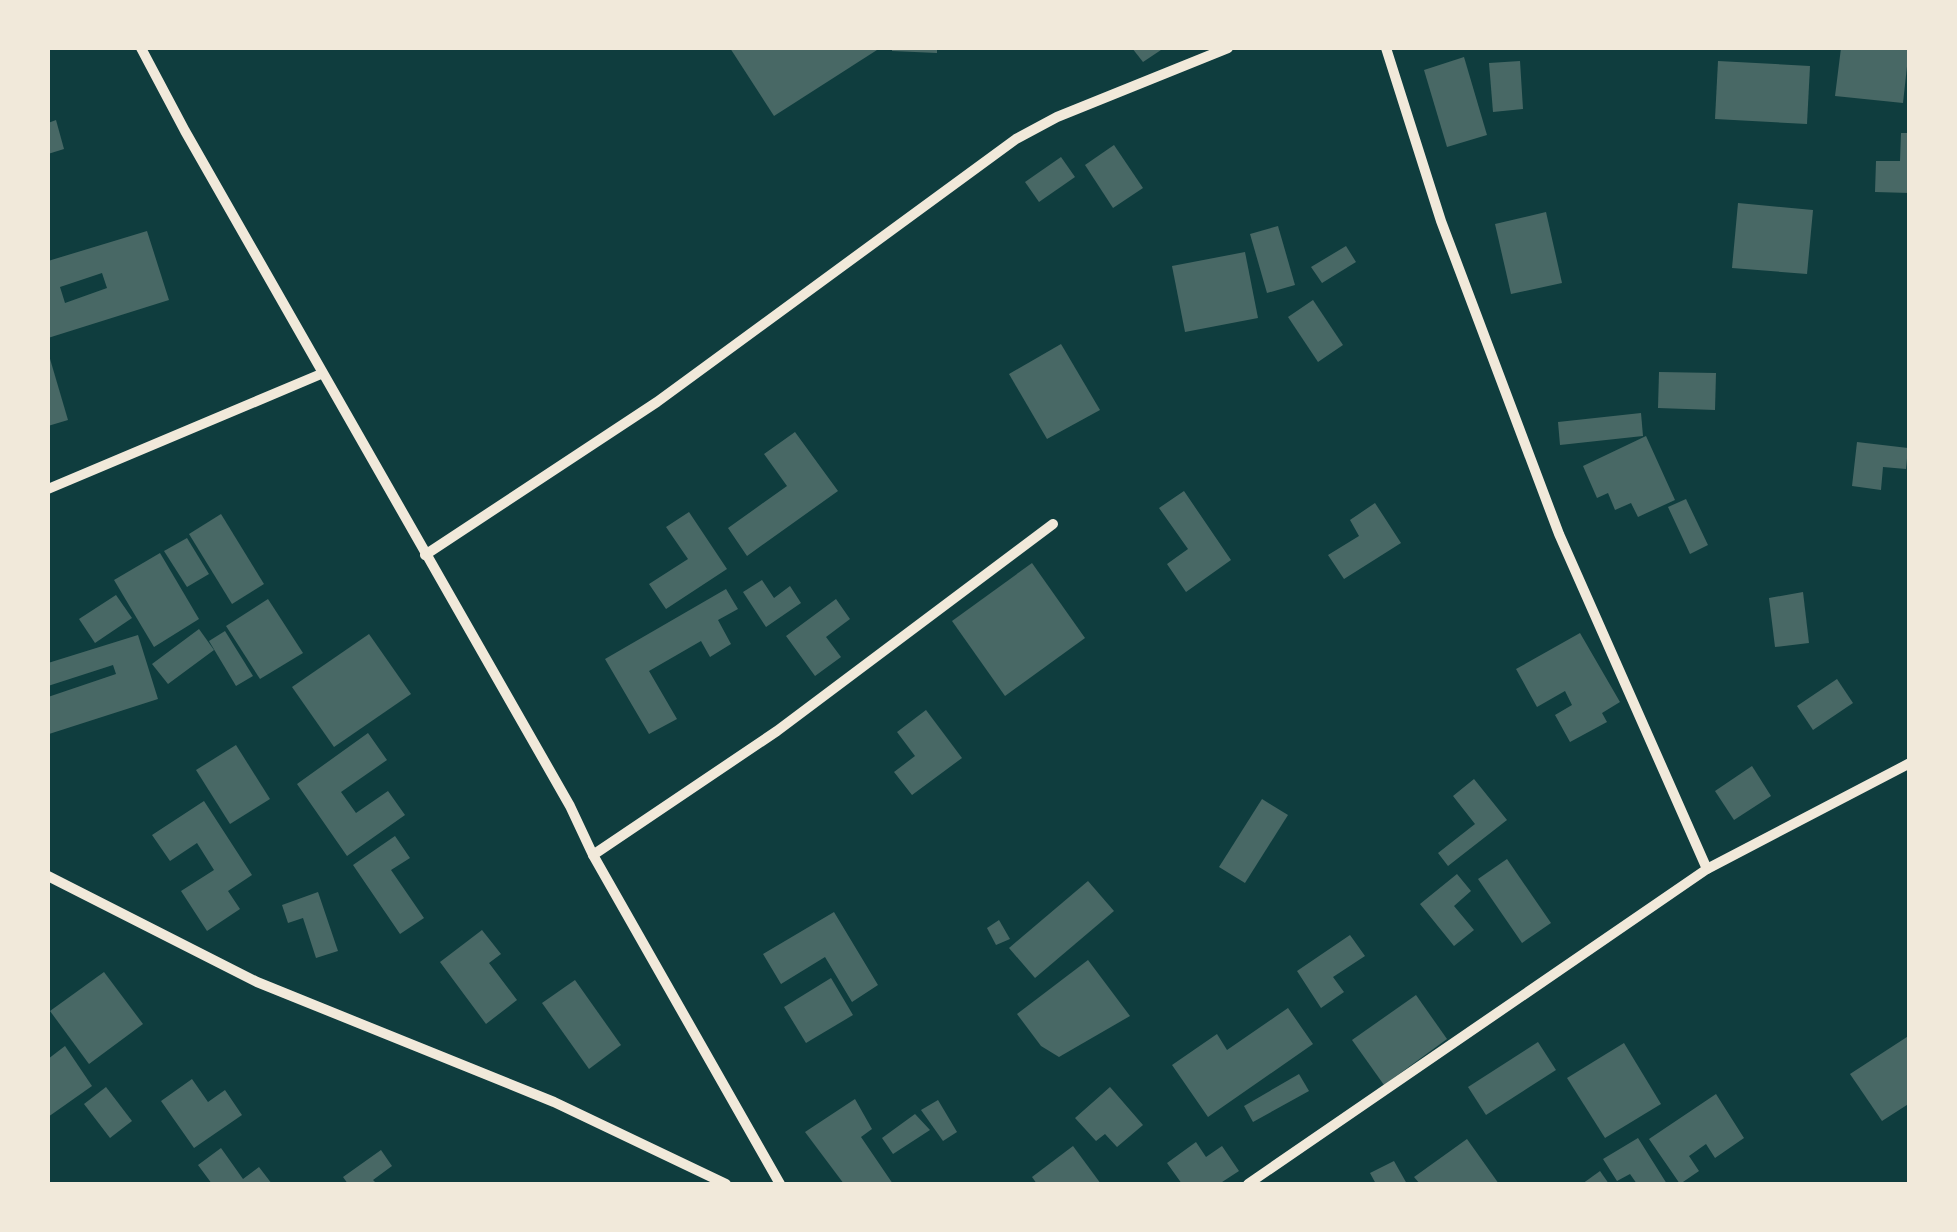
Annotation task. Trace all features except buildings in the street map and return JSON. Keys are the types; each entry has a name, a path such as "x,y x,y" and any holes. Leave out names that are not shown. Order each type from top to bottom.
{"street":[{"path":"141,48 780,1184"},
{"path":"425,555 657,402 1016,139 1057,117 1228,48"},
{"path":"1386,48 1441,220 1559,534 1707,870"},
{"path":"48,489 321,374"},
{"path":"594,855 777,731 1053,524"},
{"path":"1248,1184 1707,870 1910,762"},
{"path":"48,876 257,982 554,1102 726,1184"}]}
